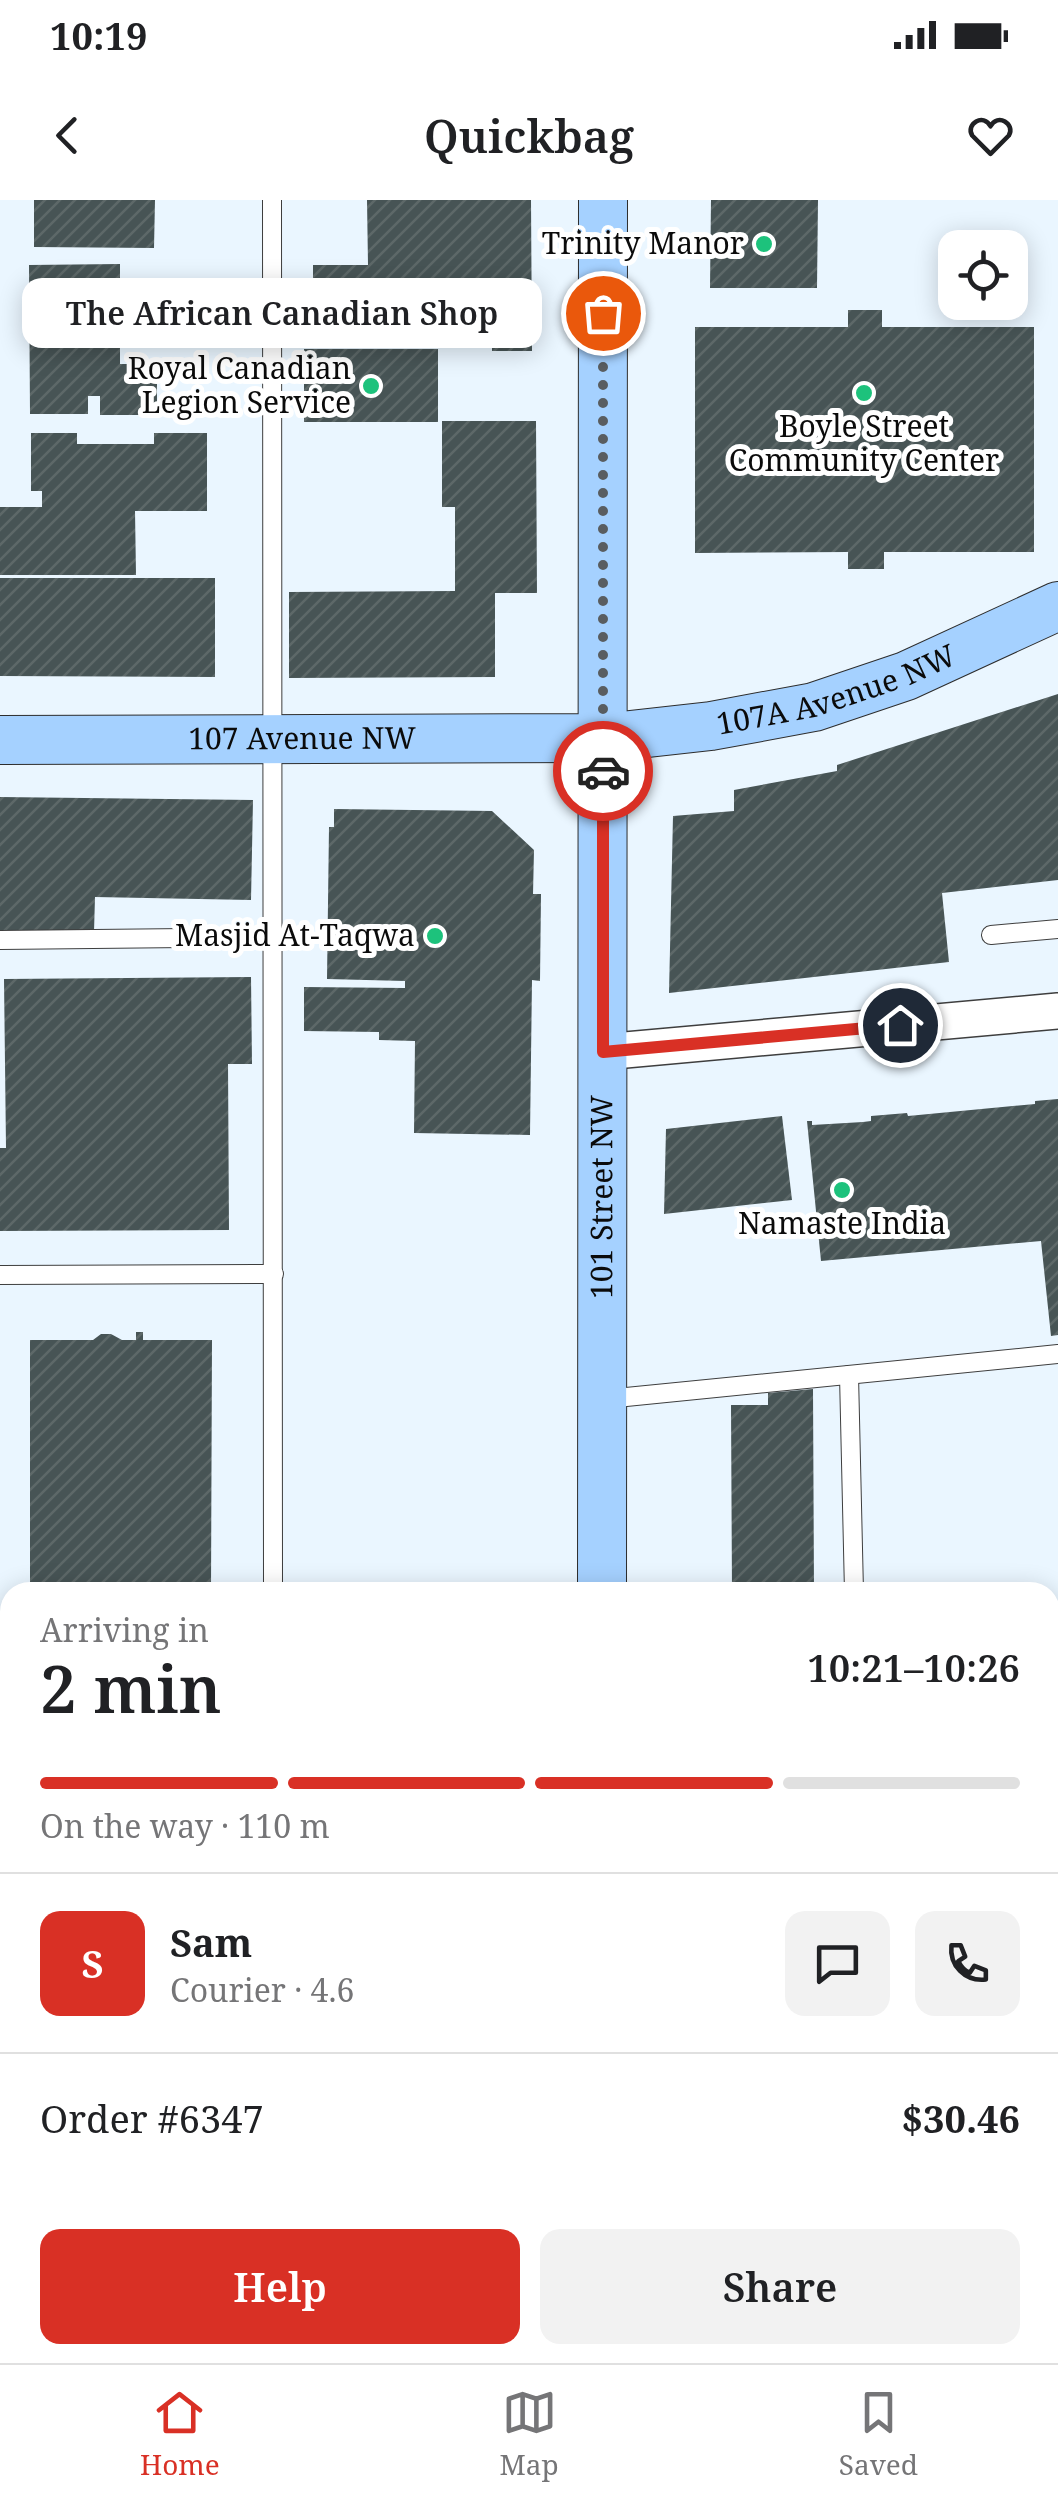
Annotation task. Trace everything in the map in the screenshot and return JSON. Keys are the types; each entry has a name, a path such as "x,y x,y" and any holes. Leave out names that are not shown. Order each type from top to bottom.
{"main road":[{"name":"101 Street NW","path":"602,200 602,1582"},
{"name":"107A Avenue NW","path":"603,738 711,726 814,707 906,676 1058,606"},
{"name":"107 Avenue NW","path":"0,740 603,738"}],"street":[{"path":"603,1052 1058,1011"}],"lane":[{"path":"272,200 273,1582"},
{"path":"990,936 1058,929"},
{"path":"0,940 274,937"},
{"path":"0,1275 274,1274"},
{"path":"602,1400 1058,1354"},
{"path":"849,1374 854,1582"}],"building":[{"path":"34,200 155,200 154,248 34,247"},
{"path":"367,200 531,200 532,351 492,351 492,341 313,341 313,265 368,265"},
{"name":"Trinity Manor","path":"711,200 818,200 817,288 710,288"},
{"path":"120,264 120,364 157,364 157,415 100,415 100,396 88,396 88,414 30,414 29,265"},
{"name":"Boyle Street Community Center","path":"848,310 882,310 882,327 1034,327 1034,552 884,552 884,569 848,569 848,552 695,553 695,327 848,327"},
{"name":"Royal Canadian Legion Service","path":"304,349 438,349 438,422 304,422"},
{"path":"442,421 536,421 537,593 495,593 495,677 289,678 289,592 455,591 455,507 442,507"},
{"path":"31,433 77,433 77,444 154,444 154,433 207,433 207,511 135,511 136,575 0,575 0,507 42,507 42,491 31,491"},
{"path":"0,578 215,578 215,677 0,676"},
{"path":"1058,694 1058,880 942,893 949,962 669,993 673,816 734,811 734,790 837,771 837,765"},
{"path":"0,797 253,800 251,900 95,897 94,932 0,931"},
{"path":"334,809 492,811 534,850 533,894 541,894 540,981 532,980 530,1135 414,1133 415,1041 379,1040 379,1032 304,1031 304,987 405,988 405,981 327,979 329,827 334,827"},
{"path":"251,977 252,1064 228,1064 229,1230 0,1231 0,1148 6,1148 4,979"},
{"path":"1058,1099 1058,1335 1051,1336 1041,1241 821,1261 807,1121 812,1121 812,1125 863,1122 871,1121 871,1116 908,1116"},
{"path":"782,1116 792,1200 664,1214 666,1129"},
{"path":"136,1332 143,1332 143,1340 212,1340 211,1582 30,1582 30,1340 93,1340 101,1334 111,1334 122,1340 136,1340"},
{"path":"813,1389 814,1582 732,1582 731,1405 768,1405 768,1393"}],"way so far":[{"path":"603,313 603,771"}],"place":[{"name":"Trinity Manor","path":"764,244"},
{"name":"The African Canadian Shop","path":"603,313"},
{"name":"Royal Canadian Legion Service","path":"371,386"},
{"name":"Boyle Street Community Center","path":"864,393"},
{"name":"Masjid At-Taqwa","path":"435,936"},
{"name":"Namaste India","path":"842,1190"}],"route":[{"path":"603,771 603,1052 900,1025"}]}
